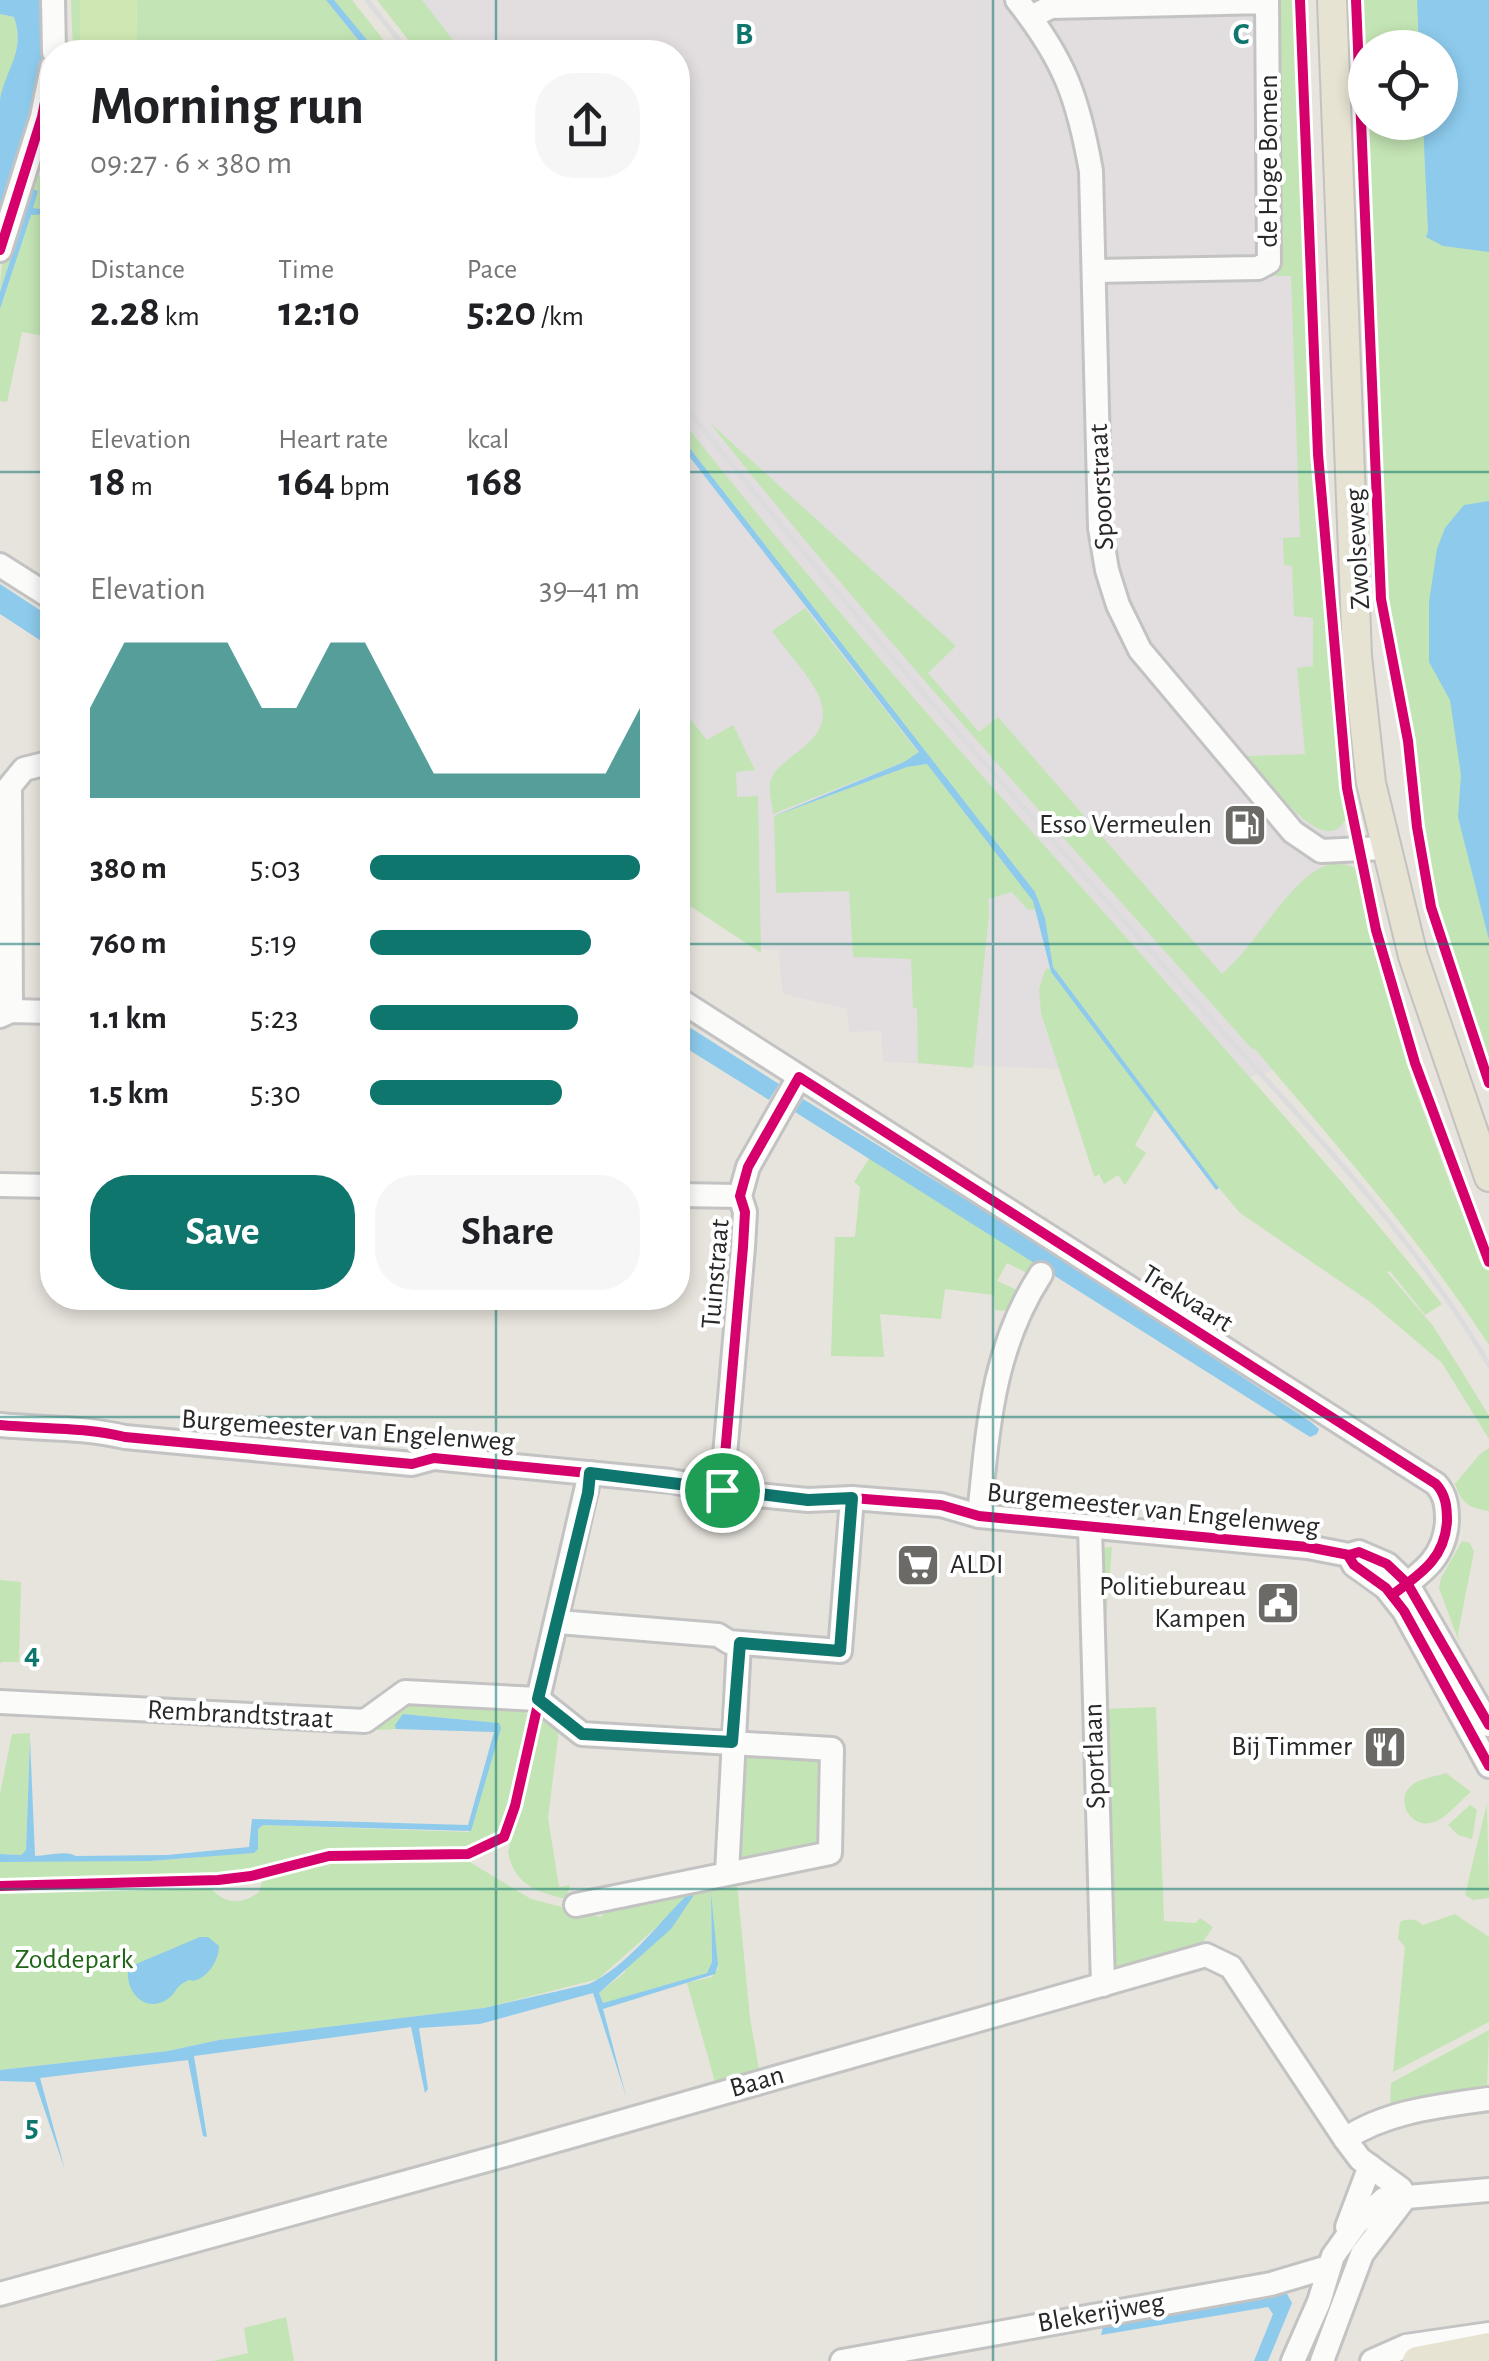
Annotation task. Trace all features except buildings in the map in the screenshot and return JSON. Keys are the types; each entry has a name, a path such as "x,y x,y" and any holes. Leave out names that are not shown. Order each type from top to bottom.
{"main road":[{"name":"Zwolseweg","path":"1332,0 1357,656 1371,783 1413,956 1489,1177"},
{"path":"1434,2355 1489,2346"}],"street":[{"path":"53,0 54,40"},
{"name":"de Hoge Bomen","path":"1024,8 1267,2 1270,262 1258,268 1095,271"},
{"name":"Spoorstraat","path":"1024,8 1056,54 1082,117 1091,170 1100,528 1106,570 1140,650 1293,832 1321,850 1384,848"},
{"path":"0,250 40,123"},
{"path":"0,565 40,590"},
{"path":"40,765 24,770 10,786 6,1014 40,1013"},
{"name":"Trekvaart","path":"690,1006 1432,1481 1440,1488 1446,1504 1444,1544 1438,1556 1400,1589"},
{"name":"Tuinstraat","path":"722,1490 744,1247 746,1212 740,1196 748,1167 799,1077"},
{"path":"0,1185 40,1186"},
{"path":"690,1195 740,1196"},
{"path":"980,1516 1000,1358 1041,1274"},
{"name":"Burgemeester van Engelenweg","path":"0,1425 88,1430 125,1437 412,1464 434,1458 590,1473 852,1507 946,1506 980,1516 1308,1547 1348,1556 1354,1565 1378,1581 1400,1589"},
{"path":"576,1905 830,1853 832,1749 582,1734 538,1699 590,1473"},
{"path":"558,1622 718,1635 729,1642 840,1651 852,1507"},
{"name":"Sportlaan","path":"1090,1527 1103,1985"},
{"path":"1400,1589 1489,1725"},
{"path":"1400,1589 1404,1610 1489,1766"},
{"path":"727,1873 740,1643"},
{"name":"Rembrandtstraat","path":"0,1702 365,1721 405,1692 538,1699"},
{"name":"Baan","path":"0,2294 1206,1956 1223,1961 1234,1972 1345,2140 1370,2166 1402,2188 1405,2198"},
{"path":"1345,2140 1364,2128 1411,2111 1489,2099"},
{"path":"1294,2361 1370,2166"},
{"path":"1343,2240 1381,2201 1489,2190"},
{"path":"1322,2361 1362,2254 1405,2198"},
{"name":"Blekerijweg","path":"842,2361 1272,2284 1328,2267"},
{"path":"1372,2361 1406,2346 1434,2355 1489,2334"}],"shaded area":[{"path":"398,0 1284,0 1287,90 1339,801 1361,915 1392,1037 1191,1094 1081,1070 883,1062 881,1031 849,1032 847,1009 783,994 778,950 759,949 690,900 690,40 428,40"}],"green space":[{"path":"71,0 80,0 80,40 73,40"},
{"path":"80,0 137,0 136,40 80,40"},
{"path":"137,0 326,0 358,40 136,40"},
{"path":"334,0 352,0 384,40 367,40"},
{"path":"377,0 422,0 453,40 409,40"},
{"path":"1275,0 1296,0 1312,419 1336,737 1348,817 1337,829 1326,831 1301,817 1247,756 1305,754 1297,668 1313,666 1313,618 1294,616 1292,566 1284,565 1283,538 1300,537 1291,276 1269,276"},
{"path":"1362,0 1489,0 1489,1075 1435,903 1420,829 1404,696 1390,647 1367,140 1458,140 1458,30 1363,30"},
{"path":"0,14 14,17 17,48 0,99"},
{"path":"40,154 40,209 33,208 33,189 0,292 5,252"},
{"path":"31,214 40,214 40,335 22,332 7,402 0,401 0,309"},
{"path":"709,422 956,646 928,673 979,732 998,717 1222,974 1313,872 1335,863 1358,869 1413,1083 1452,1189 1489,1272 1489,1345 1406,1230 1316,1121 907,661"},
{"path":"690,430 875,653 1302,1137 1442,1304 1425,1315 1387,1272 1433,1326 1461,1370 1489,1416 1489,1439 1442,1363 1369,1301 1240,1213 1219,1188 1053,967 1045,918 1035,892 690,448"},
{"path":"805,608 919,753 773,814 770,783 774,773 821,725 823,711 818,694 772,631"},
{"path":"690,719 707,740 733,725 755,770 736,772 737,797 758,796 761,953 690,906"},
{"path":"927,764 1024,886 1038,910 1027,909 1012,892 988,899 973,1068 918,1063 911,959 853,957 849,891 776,893 774,816 907,767"},
{"path":"1048,968 1156,1108 1135,1145 1146,1153 1125,1185 1118,1175 1104,1184 1099,1174 1095,1177 1093,1173 1041,1013 1039,989"},
{"path":"870,1157 1041,1266 1033,1276 1007,1263 997,1281 1022,1292 1009,1311 995,1310 994,1295 945,1289 941,1319 880,1314 884,1357 831,1356 835,1237 855,1237 860,1187 854,1182"},
{"path":"1489,1448 1489,1511 1467,1504 1455,1484"},
{"path":"1462,1541 1470,1543 1474,1552 1459,1642 1439,1588"},
{"path":"1112,1547 1105,1633 1100,1553 1102,1548"},
{"path":"0,1580 21,1582 19,1662 0,1665"},
{"path":"406,1699 522,1709 531,1718 506,1823 492,1838 456,1850 332,1853 222,1876 0,1881 0,1862 182,1859 258,1849 258,1829 263,1825 469,1832 499,1723 403,1714 396,1729 377,1730 385,1715"},
{"path":"1156,1707 1164,1921 1196,1923 1200,1918 1213,1927 1200,1946 1121,1968 1111,1962 1103,1709"},
{"path":"547,1718 559,1729 548,1818 559,1887 570,1885 566,1899 521,1880 508,1852 539,1719"},
{"path":"30,1733 26,1850 21,1855 0,1854 0,1794 12,1734"},
{"path":"741,1752 823,1755 821,1847 741,1863 735,1857 734,1825 742,1818 743,1793 737,1787"},
{"path":"1446,1773 1471,1792 1439,1820 1418,1822 1407,1811 1408,1789 1418,1781"},
{"path":"1487,1803 1489,1898 1473,1900 1465,1895"},
{"path":"1470,1805 1477,1810 1472,1839 1458,1835 1448,1825"},
{"name":"Zoddepark","path":"463,1858 531,1899 601,1917 612,1902 730,1879 737,1884 759,2069 715,2082 687,1983 712,1977 718,1969 711,1892 712,1962 707,1973 603,2003 599,1993 623,1974 660,1924 598,1979 484,2008 0,2070 0,1889 209,1885 219,1896 238,1901 259,1892 263,1878 338,1861"},
{"path":"1455,1914 1489,1937 1489,2022 1393,2072 1405,1947 1398,1939 1400,1922 1412,1920 1423,1925"},
{"path":"1489,2030 1487,2088 1390,2108 1391,2083"},
{"path":"286,2317 294,2361 213,2361 248,2353 244,2328"}],"water":[{"path":"0,0 42,0 37,93 0,211 0,100 18,41 14,17 0,14"},
{"path":"326,0 334,0 367,40 358,40"},
{"path":"1417,0 1489,0 1489,252 1443,246 1426,237 1424,140 1458,140 1458,30 1418,30"},
{"path":"33,189 38,191 33,208 40,209 40,215 31,215 0,309 0,292"},
{"path":"690,448 1035,892 1045,918 1053,967 1219,1188 1216,1190 1051,972 1033,901 927,764 907,767 774,816 904,762 919,752 690,457"},
{"path":"1489,501 1489,940 1458,817 1461,775 1450,700 1429,662 1429,602 1437,549 1445,528 1464,505"},
{"path":"0,584 40,610 40,640 0,614"},
{"path":"690,1028 779,1084 769,1100 690,1051"},
{"path":"803,1099 1075,1267 1311,1422 1319,1429 1317,1434 1310,1437 795,1112"},
{"path":"403,1714 499,1723 501,1728 471,1831 263,1825 258,1829 258,1849 254,1853 149,1861 0,1862 0,1854 21,1855 26,1850 30,1739 35,1856 167,1855 249,1847 252,1819 468,1825 494,1732 396,1729"},
{"path":"711,1892 718,1965 715,1974 603,2009 626,2096 593,1993 480,2024 419,2028 428,2089 425,2093 411,2027 194,2056 207,2137 203,2136 188,2060 40,2078 65,2170 35,2082 0,2081 0,2070 484,2008 589,1984 616,1967 685,1897 694,1895 671,1929 599,1993 603,2003 707,1973 712,1962"},
{"path":"208,1937 219,1946 207,1973 183,1983 158,2004 137,1997 129,1983 129,1967"},
{"path":"1286,2292 1292,2303 1268,2361 1254,2361 1273,2314 1268,2307 1101,2335 1104,2323"}],"railway":[{"path":"367,0 399,40"},
{"path":"690,412 925,694 1344,1167 1421,1263 1489,1365"}],"cycle path":[{"path":"1300,0 1318,454 1347,788 1376,930 1415,1063 1489,1262"},
{"path":"1356,0 1381,599 1408,741 1431,907 1489,1083"},
{"path":"0,250 40,123"},
{"path":"722,1490 743,1247 745,1212 740,1196 748,1167 799,1077 1436,1484 1447,1511 1442,1546 1429,1564 1392,1595"},
{"path":"0,1425 412,1464 434,1458 671,1481 808,1500 852,1498 941,1505 979,1516 1308,1547 1349,1555 1359,1552 1387,1564 1407,1583 1489,1725"},
{"path":"0,1886 218,1880 251,1876 329,1856 468,1854 504,1837 515,1806 590,1473"},
{"path":"1349,1557 1386,1588 1404,1611 1489,1766"}],"place":[{"name":"Esso Vermeulen","path":"1245,825"},
{"name":"ALDI","path":"918,1565"},
{"name":"Politiebureau Kampen","path":"1278,1603"},
{"name":"Bij Timmer","path":"1385,1747"}],"route":[{"path":"590,1473 722,1490 808,1500 852,1498 840,1651 740,1643 732,1742 582,1734 538,1699 590,1473"}]}
